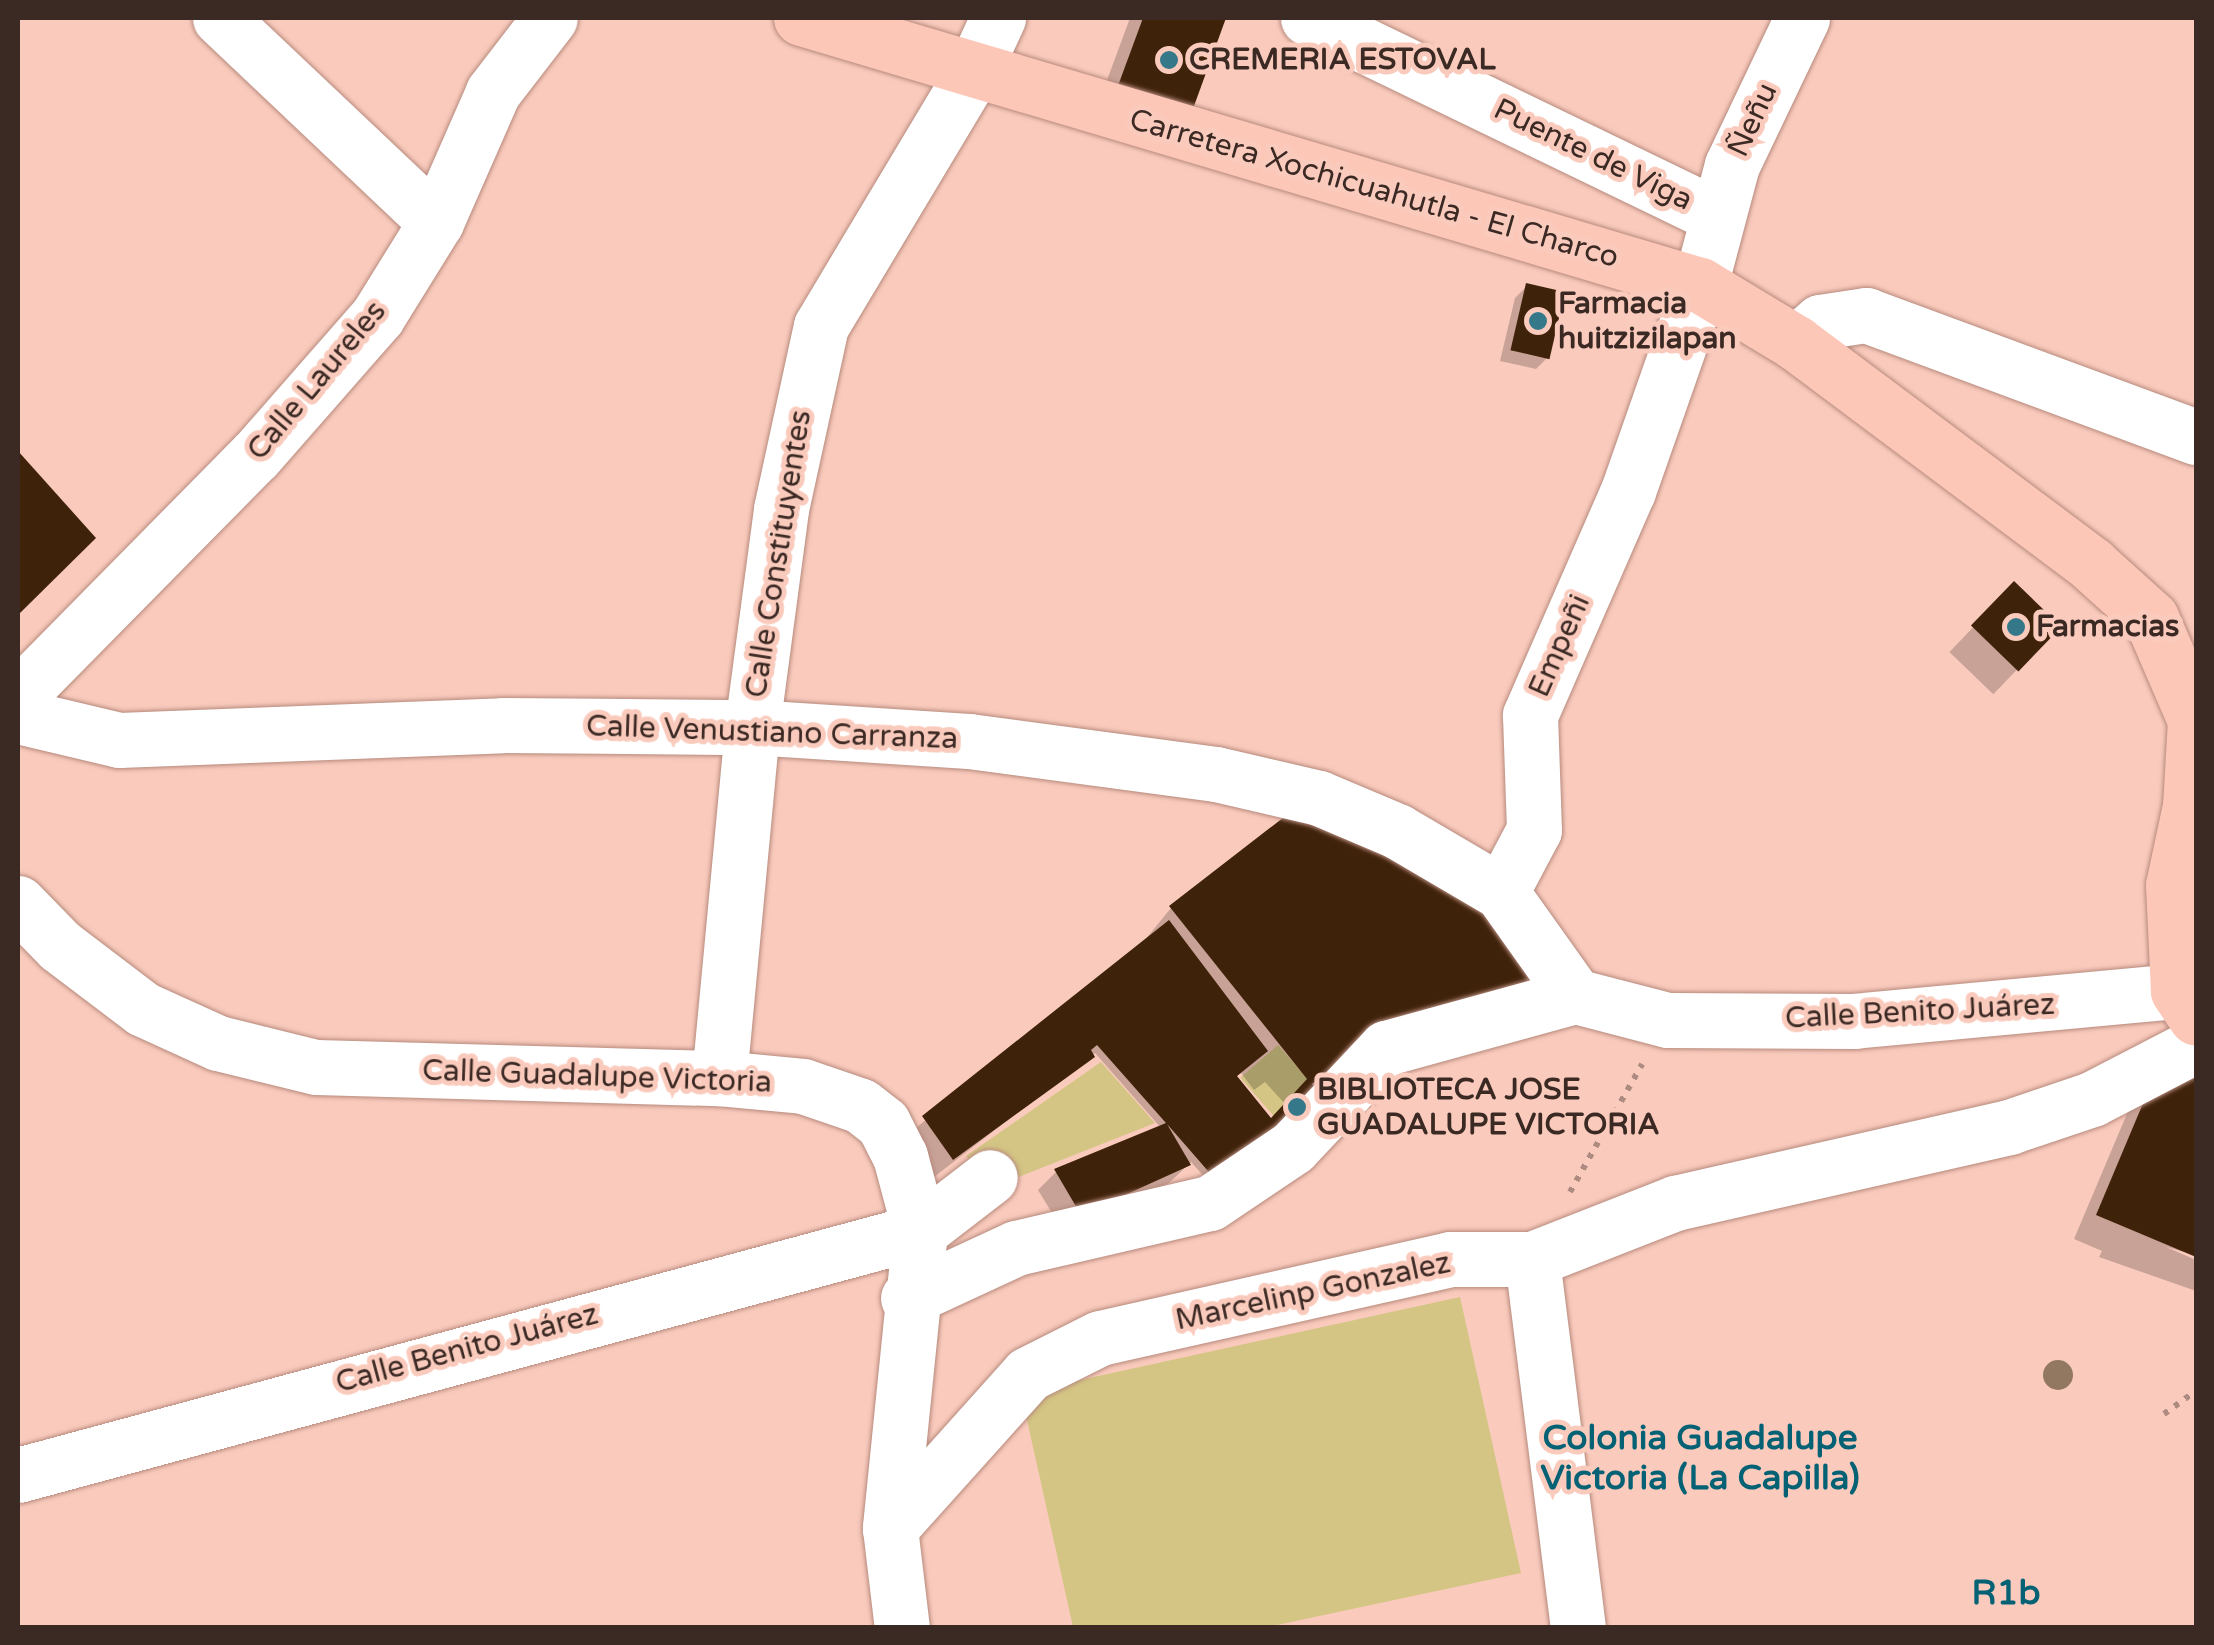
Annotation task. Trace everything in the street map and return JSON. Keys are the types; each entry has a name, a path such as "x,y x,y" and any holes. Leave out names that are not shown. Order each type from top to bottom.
{"main road":[{"name":"Carretera Xochicuahutla - El Charco","path":"801,18 1700,285 1796,342 2091,564 2150,618 2195,720 2190,806 2173,885 2187,1004"}],"street":[{"path":"220,18 436,222"},
{"name":"Calle Laureles","path":"18,696 323,382 377,316 436,222 494,92 550,18"},
{"path":"973,72 998,18"},
{"name":"Puente de Viga","path":"1308,18 1715,215"},
{"name":"Ñeñu","path":"1700,285 1715,215 1802,18"},
{"name":"Calle Constituyentes","path":"719,1078 752,726 781,509 821,326 973,72"},
{"name":"Empeñi","path":"1501,892 1534,830 1530,714 1628,491 1700,285"},
{"path":"1796,342 1820,322 1866,315 2196,437"},
{"name":"Calle Venustiano Carranza","path":"18,716 120,740 503,725 752,726 969,741 1216,774 1319,798 1397,831 1501,892"},
{"path":"908,1298 1016,1248 1210,1203 1293,1147 1386,1048 1575,996 1501,892"},
{"name":"Calle Guadalupe Victoria","path":"18,902 60,946 142,1009 218,1043 316,1068 719,1078 803,1086 862,1106 883,1123 900,1156 920,1231 908,1298 890,1528 902,1628"},
{"name":"Calle Benito Juárez","path":"1575,996 1666,1020 1854,1021 2187,1004"},
{"name":"Marcelinp Gonzalez","path":"890,1528 1028,1374 1100,1338 1450,1260 1532,1259 1676,1203 2010,1127 2092,1099 2196,1045"},
{"path":"920,1231 990,1177"},
{"name":"Calle Benito Juárez","path":"21,1467 920,1231"},
{"path":"1532,1259 1577,1613"}],"path":[{"path":"1532,1259 1666,1020"},
{"path":"2164,1414 2196,1391"}],"shaded area":[{"path":"1278,1045 1323,1097 1286,1130 1240,1078"},
{"path":"1101,1062 1155,1123 993,1187 966,1156"},
{"path":"1460,1297 1521,1573 1268,1627 1073,1627 1021,1393"}],"building":[{"name":"CREMERIA ESTOVAL","path":"1143,18 1226,18 1186,128 1112,102"},
{"name":"Farmacia huitzizilapan","path":"1526,283 1565,292 1549,359 1510,350"},
{"path":"18,451 96,538 18,615"},
{"name":"Farmacias","path":"2014,581 2061,627 2018,671 1971,626"},
{"path":"1288,814 1327,822 1469,897 1530,959 1531,989 1322,1077 1312,1084 1323,1097 1215,1179 1167,1124 1191,1165 1081,1215 1054,1169 1166,1123 1097,1045 1091,1050 1095,1057 953,1160 922,1116 1169,920 1268,1051 1237,1076 1271,1118 1307,1079 1169,906"},
{"path":"2160,1063 2196,1077 2196,1257 2096,1215"}],"place":[{"name":"CREMERIA ESTOVAL","path":"1169,60"},
{"name":"Farmacia huitzizilapan","path":"1538,321"},
{"name":"Farmacias","path":"2016,627"},
{"name":"BIBLIOTECA JOSE GUADALUPE VICTORIA","path":"1297,1107"}],"district":[{"name":"Colonia Guadalupe Victoria (La Capilla)","path":"1700,1458"},
{"name":"R1b","path":"2006,1593"}]}
